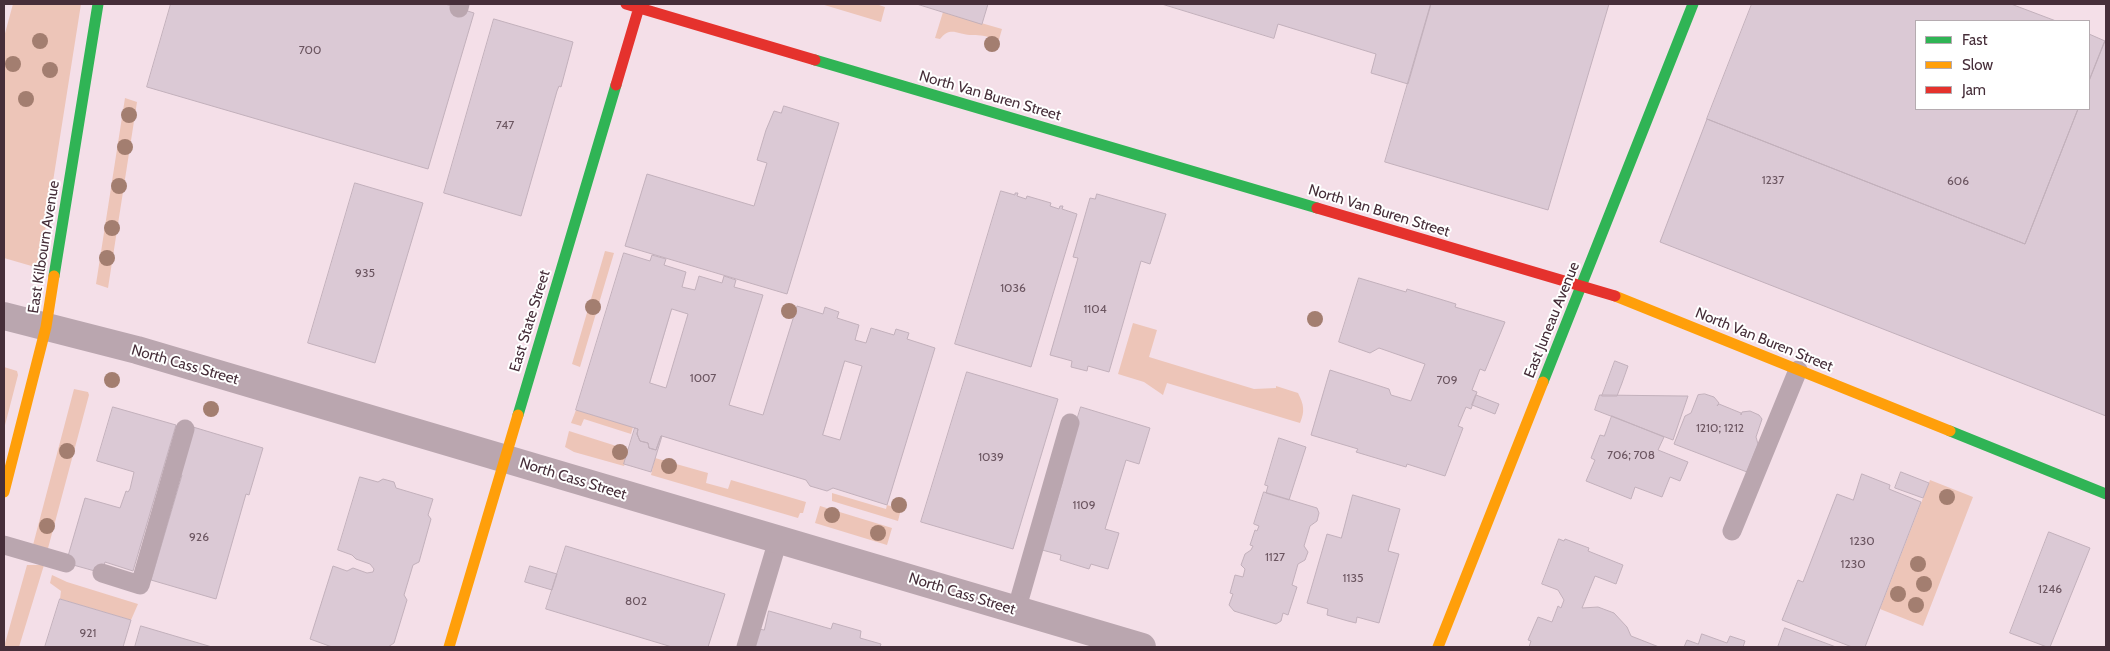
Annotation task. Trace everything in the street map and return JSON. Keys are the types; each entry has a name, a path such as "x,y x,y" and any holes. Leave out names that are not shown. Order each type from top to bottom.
{"main road":[{"name":"East Kilbourn Avenue","path":"4,492 46,327 98,4"},
{"name":"North Van Buren Street","path":"626,4 639,6 1621,298 2106,494"},
{"name":"East Juneau Avenue","path":"1438,647 1693,4"},
{"name":"East State Street","path":"448,647 639,6"}],"street":[{"name":"North Cass Street","path":"4,316 137,350 1142,647"}],"lane":[{"path":"1732,530 1798,370"},
{"path":"1016,611 1070,423"},
{"path":"102,573 140,585 185,430"},
{"path":"746,647 778,540"},
{"path":"4,545 66,563"}],"shaded area":[{"path":"13,4 81,4 42,251 40,260 35,267 4,258 4,37"},
{"path":"821,4 876,4 885,7 881,22"},
{"path":"943,12 1002,29 996,50 987,49 991,38 983,36 950,32 940,39 935,38"},
{"path":"125,98 137,102 108,288 96,284"},
{"path":"605,251 614,253 580,367 572,364"},
{"path":"1133,323 1157,330 1149,357 1254,389 1276,388 1276,386 1298,393 1303,408 1300,423 1167,383 1163,395 1144,382 1118,374"},
{"path":"4,367 17,371 18,375 4,429"},
{"path":"74,389 88,392 89,395 47,552 33,545"},
{"path":"576,410 633,427 631,434 584,419 581,426 571,423"},
{"path":"569,431 629,450 624,466 574,452 565,447"},
{"path":"655,458 708,473 706,483 728,489 731,480 806,502 803,513 800,513 798,518 651,475"},
{"path":"1930,480 1973,497 1923,626 1880,609"},
{"path":"832,493 886,509 887,505 901,509 898,521 832,501"},
{"path":"820,506 892,528 887,545 815,523"},
{"path":"27,565 44,565 19,647 4,647"},
{"path":"52,575 67,582 138,604 131,620 60,599 61,591 50,583"}],"building":[{"path":"171,4 445,4 474,13 428,169 147,87"},
{"path":"917,4 988,4 982,24"},
{"path":"1162,4 1431,4 1408,84 1371,73 1376,54 1278,24 1274,38"},
{"path":"1431,4 1609,4 1548,210 1385,162"},
{"path":"1752,4 2011,4 2053,20 1915,20 1915,110 2078,110 2025,244 1707,119"},
{"path":"494,19 573,42 521,216 444,193"},
{"path":"2090,34 2105,41 2090,78"},
{"path":"2106,41 2106,416 1660,242 1707,119 2025,244 2078,110 2090,110 2090,78"},
{"path":"784,106 839,123 787,294 625,246 647,174 754,206 767,163 757,160 766,130 774,111 781,113"},
{"path":"355,183 423,203 375,363 308,343"},
{"path":"1001,191 1015,195 1015,193 1018,193 1017,196 1026,199 1027,196 1051,203 1050,206 1059,209 1060,206 1063,206 1062,209 1077,214 1031,367 955,344"},
{"path":"1097,194 1166,214 1150,264 1141,261 1109,372 1088,366 1087,371 1071,367 1072,361 1050,355 1078,258 1073,257 1090,198 1095,199"},
{"path":"624,253 650,261 652,255 666,259 664,265 686,272 682,287 695,290 699,276 722,283 724,276 736,280 734,287 763,295 729,405 763,415 797,306 823,314 825,307 839,312 837,318 859,325 855,340 866,343 871,328 894,335 896,329 909,333 907,339 935,348 887,505 833,488 827,491 810,486 806,480 662,436 656,450 649,448 648,443 640,441 637,434 638,429 576,410","holes":["672,309 688,314 666,388 650,383","845,361 862,366 840,440 823,435"]},
{"path":"1359,278 1406,292 1407,289 1456,304 1455,307 1505,322 1485,371 1480,369 1472,390 1477,392 1471,409 1466,407 1458,426 1463,428 1445,476 1407,464 1406,467 1356,452 1358,449 1311,435 1330,370 1389,389 1391,395 1411,401 1425,364 1379,348 1370,353 1339,342"},
{"path":"1615,361 1628,366 1622,383 1617,396 1602,396"},
{"path":"967,372 1058,399 1013,549 921,522"},
{"path":"1705,394 1714,397 1719,403 1717,406 1719,404 1741,413 1741,415 1742,412 1750,411 1759,415 1762,419 1756,437 1758,444 1747,472 1674,444 1685,416 1691,413 1698,395"},
{"path":"1476,395 1499,404 1495,414 1472,405"},
{"path":"1600,395 1688,396 1673,440 1595,410"},
{"path":"113,407 176,425 133,571 105,562 102,573 66,563 85,498 120,508 126,491 128,492 130,489 134,472 97,461"},
{"path":"1081,407 1150,428 1139,464 1126,460 1105,529 1119,533 1108,569 1091,564 1089,569 1060,560 1061,555 1042,550 1063,480 1059,479"},
{"path":"1612,416 1664,437 1658,450 1688,462 1680,481 1670,477 1662,497 1635,487 1631,499 1586,481 1595,460 1591,458 1600,435 1604,436"},
{"path":"193,427 263,448 249,495 246,494 216,599 151,580 182,475 179,474"},
{"path":"635,428 638,429 637,434 640,441 648,443 649,448 656,450 662,436 651,472 624,464"},
{"path":"1279,438 1306,447 1289,500 1266,493 1268,486 1265,485"},
{"path":"1901,472 1929,483 1923,498 1895,488"},
{"path":"1862,474 1890,485 1889,489 1921,502 1865,647 1852,647 1782,620 1798,580 1803,582 1837,494 1853,500"},
{"path":"360,477 378,482 383,479 394,482 396,488 433,499 428,515 431,519 419,562 413,565 404,595 407,600 394,643 388,647 332,647 310,639 333,566 347,571 353,568 367,573 373,572 374,569 370,564 338,550"},
{"path":"1264,492 1317,508 1319,513 1317,521 1310,526 1304,546 1308,552 1305,560 1298,564 1292,585 1297,587 1288,615 1283,613 1281,621 1276,624 1234,611 1229,605 1233,594 1230,593 1235,575 1243,577 1245,569 1241,565 1245,554 1253,546 1250,545 1255,530 1257,531 1259,526 1254,524"},
{"path":"1353,495 1400,509 1388,551 1399,554 1379,623 1357,617 1356,623 1348,621 1327,615 1328,609 1307,603 1327,534 1341,538"},
{"path":"2049,532 2090,548 2050,647 2047,647 2010,633"},
{"path":"1559,539 1564,541 1565,539 1589,548 1588,551 1623,565 1616,584 1595,576 1582,608 1598,607 1614,613 1627,627 1631,636 1659,647 1529,647 1531,641 1528,640 1538,617 1552,622 1558,606 1561,608 1564,600 1558,590 1542,584"},
{"path":"566,546 725,594 708,647 672,647 546,609"},
{"path":"530,566 557,574 552,590 525,582"},
{"path":"60,599 131,620 123,647 45,647"},
{"path":"769,611 831,629 833,623 861,631 860,638 881,644 880,647 754,647 759,629 764,630"},
{"path":"141,626 212,647 135,647"},
{"path":"1785,628 1836,647 1778,647"},
{"path":"1702,634 1727,643 1730,636 1745,641 1743,647 1684,647 1687,640 1698,644"}],"traffic: fast":[{"path":"54,276 98,4"},
{"path":"1543,382 1693,4"},
{"path":"815,60 1317,208"},
{"path":"518,415 616,85"},
{"path":"1950,431 2106,494"}],"traffic: slow":[{"path":"4,492 46,327 54,276"},
{"path":"1615,296 1950,431"},
{"path":"1438,647 1543,382"},
{"path":"449,647 518,415"}],"traffic: jam":[{"path":"626,4 815,60"},
{"path":"616,85 640,4"},
{"path":"1317,208 1615,296"}]}
